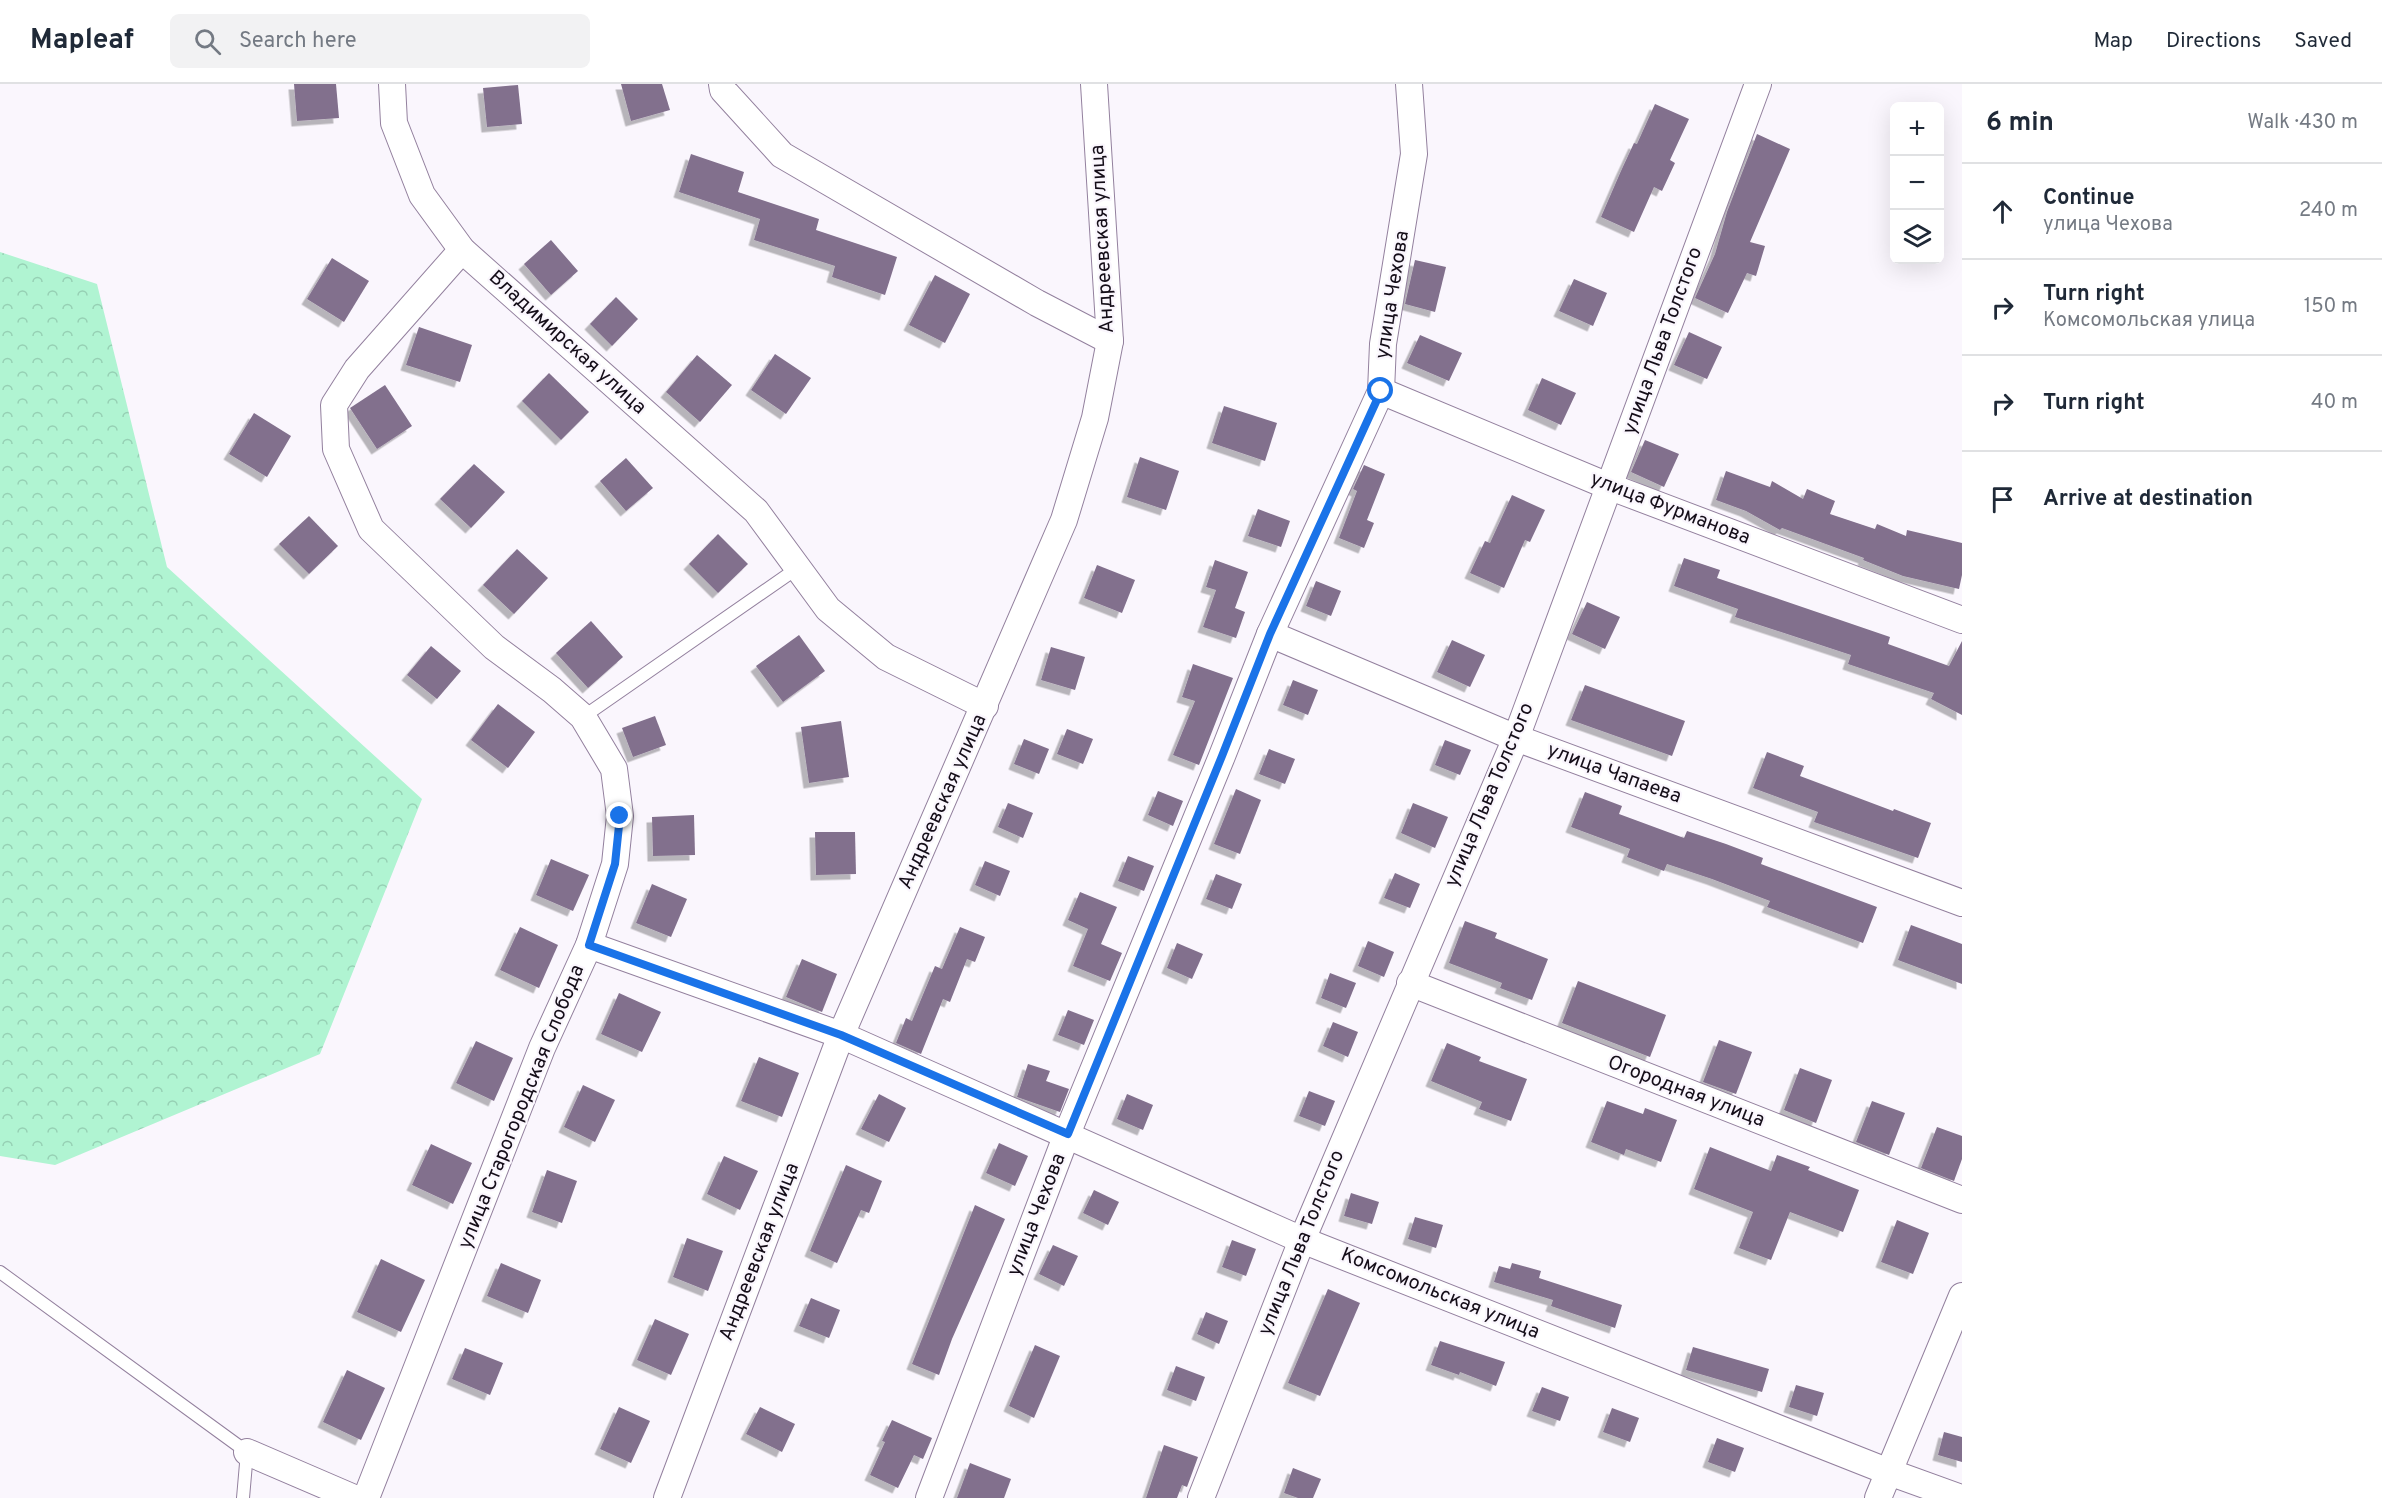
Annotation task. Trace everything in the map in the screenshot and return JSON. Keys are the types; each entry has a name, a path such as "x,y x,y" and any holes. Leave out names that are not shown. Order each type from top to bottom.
{"street":[{"name":"Владимирская улица","path":"392,84 394,123 422,195 462,250 756,511 828,609 886,657 985,706"},
{"path":"722,84 723,90 782,155 1037,303 1110,340"},
{"name":"Андреевская улица","path":"667,1498 841,1035 1064,520 1095,418 1110,340 1094,84"},
{"name":"улица Чехова","path":"929,1498 1068,1134 1270,634 1381,391 1383,344 1414,154 1409,84"},
{"name":"улица Льва Толстого","path":"1205,1497 1302,1240 1516,738 1758,84"},
{"name":"улица Старогородская Слобода","path":"366,1498 542,1047 589,945 615,864 620,816 614,769 583,717 552,690 494,647 371,529 336,449 334,405 357,369 462,250"},
{"name":"улица Фурманова","path":"1381,391 1608,486 1962,620"},
{"name":"улица Чапаева","path":"1270,634 1516,738 1962,903"},
{"name":"Комсомольская улица","path":"589,945 841,1035 1302,1240 1889,1472 1961,1498"},
{"name":"Огородная улица","path":"1410,983 1962,1200"},
{"path":"1878,1498 1962,1296"},
{"path":"247,1452 354,1498"}],"lane":[{"path":"583,717 799,567"},
{"path":"0,1272 247,1452 243,1498"}],"green space":[{"path":"0,252 97,284 167,567 422,799 320,1054 55,1165 0,1156"}],"building":[{"path":"294,84 336,84 339,118 297,121"},
{"path":"621,84 662,84 670,110 631,121"},
{"path":"518,85 522,124 487,127 483,88"},
{"path":"1655,104 1689,119 1670,160 1675,163 1662,191 1654,187 1634,232 1601,217 1634,143 1637,144"},
{"path":"1757,134 1790,149 1750,242 1765,246 1756,276 1747,273 1728,313 1695,298 1715,254 1727,212"},
{"path":"691,154 744,172 738,192 819,219 816,230 897,257 885,295 832,277 835,266 754,240 760,219 679,192"},
{"path":"551,240 578,271 551,295 524,264"},
{"path":"332,258 369,281 344,322 307,299"},
{"path":"1415,260 1446,267 1435,312 1405,304"},
{"path":"935,275 970,294 945,343 909,325"},
{"path":"1574,279 1607,293 1593,326 1559,311"},
{"path":"616,297 638,319 612,346 590,324"},
{"path":"419,327 472,345 460,382 406,365"},
{"path":"1689,332 1722,347 1707,379 1674,365"},
{"path":"1420,335 1462,353 1449,381 1407,363"},
{"path":"775,354 811,378 786,414 751,390"},
{"path":"697,355 732,385 700,422 666,392"},
{"path":"549,373 589,412 561,440 522,401"},
{"path":"1542,378 1576,393 1561,425 1528,410"},
{"path":"385,385 412,426 377,449 350,408"},
{"path":"1224,406 1277,423 1265,461 1212,443"},
{"path":"254,413 291,436 267,477 229,454"},
{"path":"1645,440 1679,454 1664,487 1631,472"},
{"path":"1140,457 1179,471 1166,510 1127,497"},
{"path":"626,458 653,488 626,511 600,481"},
{"path":"474,464 505,492 471,528 440,499"},
{"path":"1364,465 1385,474 1367,520 1374,523 1364,548 1339,538 1357,491 1353,489"},
{"path":"1726,471 1770,487 1772,481 1803,499 1807,489 1835,501 1830,514 1875,529 1877,524 1906,536 1907,530 1962,543 1962,575 1959,589 1903,576 1863,560 1864,558 1782,528 1780,530 1746,511 1716,500"},
{"path":"1512,495 1545,510 1530,542 1525,540 1504,588 1470,573 1485,541 1490,543"},
{"path":"1258,509 1290,521 1281,547 1248,536"},
{"path":"309,516 338,546 309,574 279,544"},
{"path":"718,534 748,564 718,593 689,564"},
{"path":"517,549 548,578 514,614 483,585"},
{"path":"1684,558 1720,570 1717,578 1890,637 1888,644 1949,666 1962,641 1962,715 1931,699 1934,693 1848,664 1851,655 1735,617 1738,609 1674,586"},
{"path":"1215,560 1248,572 1235,608 1245,612 1236,638 1203,627 1216,590 1206,587"},
{"path":"1097,565 1135,580 1122,613 1084,598"},
{"path":"1316,581 1341,591 1331,616 1306,606"},
{"path":"1587,602 1620,617 1605,649 1572,634"},
{"path":"591,621 623,657 588,688 556,653"},
{"path":"799,635 825,671 783,702 756,666"},
{"path":"1452,640 1485,655 1470,687 1437,672"},
{"path":"431,646 461,671 437,699 407,675"},
{"path":"1051,647 1085,657 1075,690 1041,680"},
{"path":"1193,664 1233,678 1199,765 1173,755 1195,701 1182,697"},
{"path":"1293,680 1318,690 1308,715 1283,705"},
{"path":"1585,685 1685,721 1672,756 1571,720"},
{"path":"498,704 535,732 508,768 471,740"},
{"path":"655,716 666,745 633,757 622,728"},
{"path":"841,721 849,777 809,783 801,727"},
{"path":"1067,729 1093,739 1083,764 1057,754"},
{"path":"1024,739 1049,749 1039,774 1014,764"},
{"path":"1445,740 1471,750 1460,775 1435,765"},
{"path":"1269,749 1295,759 1285,784 1259,774"},
{"path":"1767,752 1804,766 1800,776 1931,823 1918,858 1814,822 1818,812 1753,788"},
{"path":"1236,789 1261,800 1240,854 1214,844"},
{"path":"1158,791 1183,801 1173,826 1148,815"},
{"path":"1585,792 1622,806 1619,814 1684,838 1687,831 1726,844 1763,858 1761,864 1877,907 1863,943 1767,907 1770,901 1712,879 1667,864 1664,871 1627,857 1630,849 1571,827"},
{"path":"1008,803 1033,813 1023,838 998,827"},
{"path":"1413,803 1448,817 1435,848 1401,833"},
{"path":"694,815 695,855 653,856 652,817"},
{"path":"815,832 855,832 856,874 816,875"},
{"path":"1128,856 1154,866 1144,891 1118,881"},
{"path":"551,859 589,875 573,911 536,895"},
{"path":"985,861 1010,871 1000,896 975,885"},
{"path":"1395,873 1420,884 1410,908 1384,898"},
{"path":"1216,874 1242,884 1232,909 1206,899"},
{"path":"652,884 687,899 671,937 636,923"},
{"path":"1080,892 1117,907 1101,944 1122,953 1110,981 1073,966 1088,929 1068,920"},
{"path":"1465,921 1497,933 1495,938 1548,959 1532,1000 1500,988 1502,983 1449,963"},
{"path":"1911,925 1962,944 1962,984 1898,960"},
{"path":"520,927 558,945 539,988 500,970"},
{"path":"960,927 985,937 975,962 967,959 950,1002 943,999 921,1054 896,1043 906,1018 912,1021 935,966 942,969"},
{"path":"1368,941 1394,952 1384,977 1358,966"},
{"path":"1177,943 1203,954 1192,979 1167,968"},
{"path":"802,959 837,974 822,1012 786,997"},
{"path":"1330,973 1356,983 1346,1008 1321,998"},
{"path":"1578,981 1666,1015 1650,1057 1562,1023"},
{"path":"619,993 661,1012 642,1052 601,1034"},
{"path":"1068,1010 1094,1020 1084,1045 1058,1035"},
{"path":"1333,1022 1358,1032 1348,1057 1323,1046"},
{"path":"1719,1040 1752,1052 1736,1094 1703,1082"},
{"path":"476,1041 513,1058 494,1101 456,1083"},
{"path":"1447,1043 1481,1057 1479,1061 1527,1079 1511,1121 1479,1109 1482,1102 1431,1081"},
{"path":"759,1057 799,1073 782,1117 741,1101"},
{"path":"1028,1064 1050,1071 1046,1081 1069,1089 1060,1112 1017,1097"},
{"path":"1800,1068 1832,1080 1816,1123 1784,1110"},
{"path":"583,1085 615,1100 595,1142 564,1127"},
{"path":"1309,1091 1335,1101 1325,1126 1299,1116"},
{"path":"879,1094 906,1108 889,1142 861,1129"},
{"path":"1127,1094 1153,1105 1143,1130 1117,1119"},
{"path":"1607,1101 1643,1114 1645,1108 1677,1120 1661,1162 1626,1149 1624,1155 1591,1142"},
{"path":"1872,1101 1905,1113 1889,1155 1856,1142"},
{"path":"1937,1127 1962,1136 1962,1159 1954,1181 1921,1168"},
{"path":"999,1143 1028,1156 1015,1186 986,1173"},
{"path":"431,1144 472,1163 453,1204 412,1185"},
{"path":"1710,1147 1771,1171 1777,1155 1810,1167 1808,1170 1859,1190 1843,1232 1790,1212 1771,1260 1739,1248 1753,1212 1694,1189"},
{"path":"724,1156 758,1171 740,1210 707,1194"},
{"path":"846,1165 882,1181 869,1213 861,1210 837,1263 810,1251"},
{"path":"547,1170 577,1181 562,1223 532,1212"},
{"path":"1094,1190 1119,1202 1108,1225 1083,1213"},
{"path":"1351,1193 1379,1202 1372,1224 1344,1216"},
{"path":"975,1205 1005,1219 952,1339 939,1375 912,1364"},
{"path":"1415,1217 1443,1225 1436,1248 1408,1239"},
{"path":"1897,1220 1929,1233 1913,1274 1881,1262"},
{"path":"687,1238 723,1251 708,1291 673,1277"},
{"path":"1232,1240 1256,1249 1246,1276 1222,1267"},
{"path":"1053,1245 1078,1256 1064,1286 1039,1274"},
{"path":"381,1259 425,1280 401,1332 357,1312"},
{"path":"501,1263 541,1280 528,1313 487,1296"},
{"path":"1512,1263 1541,1271 1539,1278 1622,1305 1615,1328 1551,1306 1553,1300 1494,1282 1499,1266 1510,1269"},
{"path":"1328,1289 1360,1303 1320,1396 1288,1383"},
{"path":"811,1298 840,1310 829,1338 799,1326"},
{"path":"1206,1312 1228,1321 1219,1344 1197,1334"},
{"path":"655,1319 689,1334 671,1375 637,1360"},
{"path":"1440,1341 1505,1362 1496,1386 1460,1372 1459,1375 1431,1365"},
{"path":"1035,1345 1060,1356 1034,1418 1009,1406"},
{"path":"1693,1347 1769,1369 1762,1392 1686,1370"},
{"path":"465,1348 503,1363 490,1395 452,1379"},
{"path":"1176,1366 1205,1377 1196,1401 1167,1390"},
{"path":"347,1370 385,1388 361,1440 323,1422"},
{"path":"1796,1385 1824,1393 1817,1416 1789,1407"},
{"path":"1542,1387 1569,1397 1560,1421 1532,1411"},
{"path":"619,1407 650,1421 631,1463 600,1449"},
{"path":"760,1407 795,1424 782,1452 746,1434"},
{"path":"1612,1408 1639,1418 1630,1442 1603,1432"},
{"path":"892,1420 932,1438 923,1459 914,1455 898,1488 870,1475"},
{"path":"1944,1432 1962,1437 1962,1462 1938,1455"},
{"path":"1717,1438 1744,1448 1735,1472 1708,1462"},
{"path":"1164,1445 1198,1457 1187,1487 1182,1485 1177,1498 1146,1498"},
{"path":"970,1463 1011,1479 1004,1498 957,1498"},
{"path":"1293,1468 1321,1479 1313,1498 1298,1498 1284,1493"}],"route":[{"path":"620,816 615,864 589,945 841,1035 1068,1134 1270,634 1381,391"}]}
